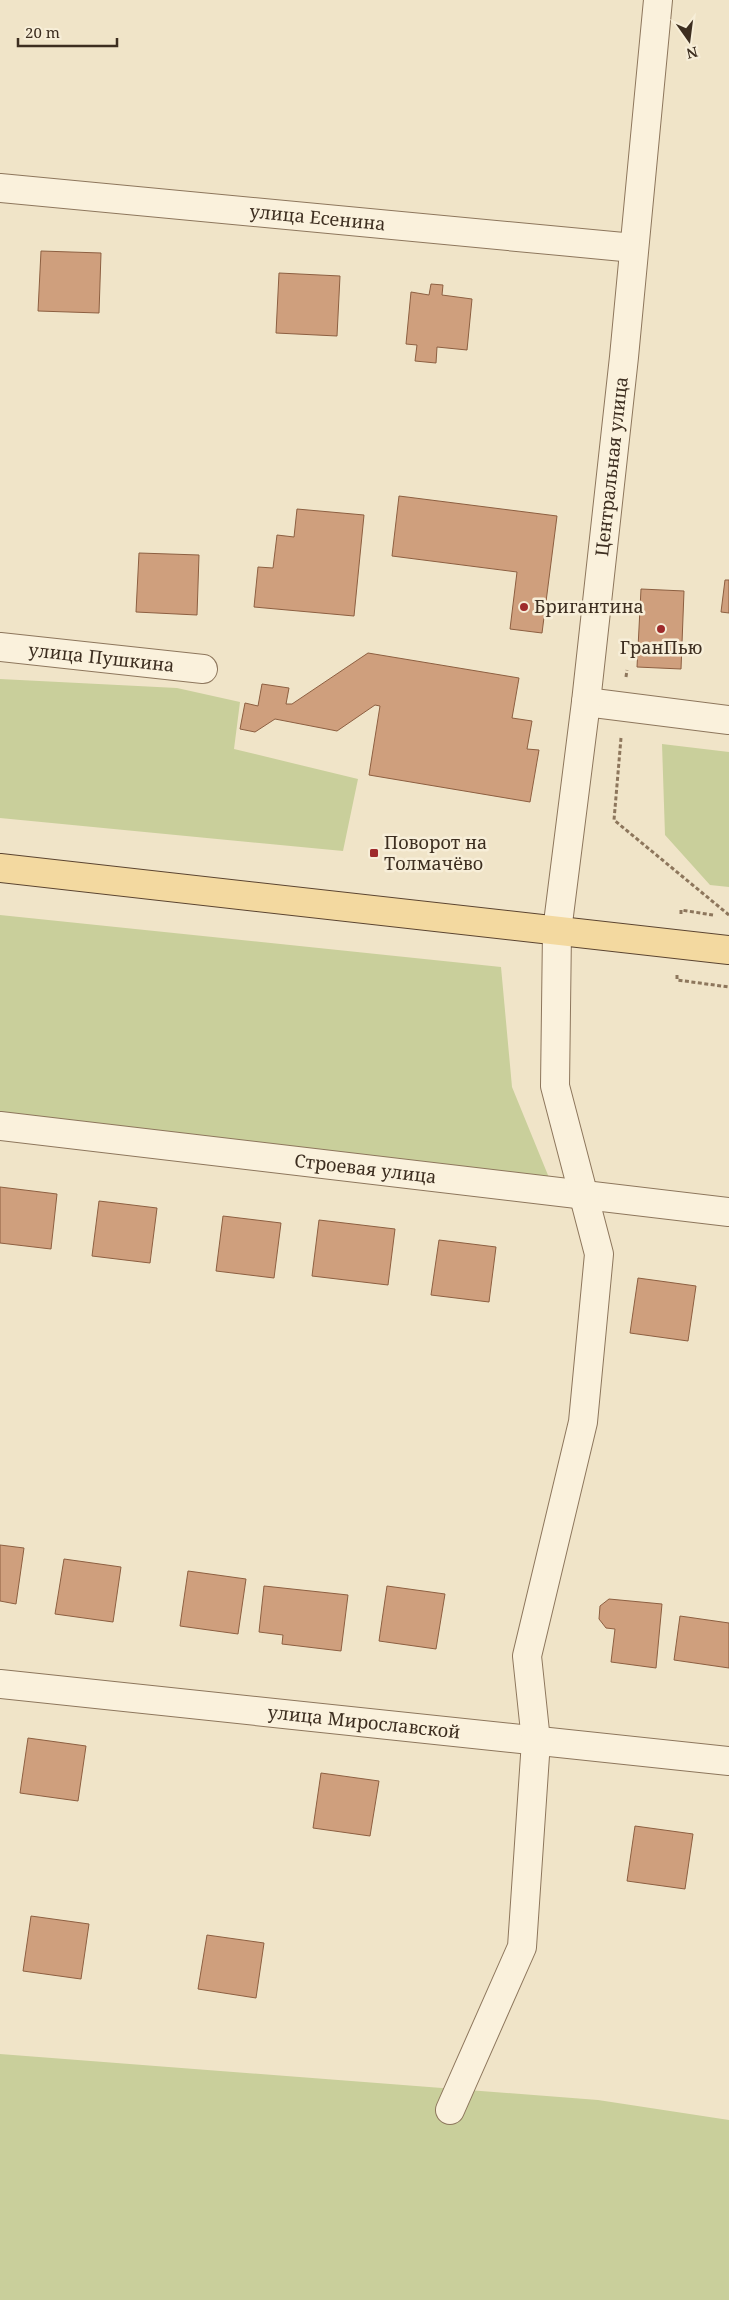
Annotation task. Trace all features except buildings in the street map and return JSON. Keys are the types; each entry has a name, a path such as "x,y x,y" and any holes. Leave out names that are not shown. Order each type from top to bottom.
{"main road":[{"path":"0,868 729,950"}],"street":[{"name":"Центральная улица","path":"450,2110 522,1947 536,1741 527,1656 583,1422 599,1254 555,1086 557,931 586,702 624,357 658,0"},
{"name":"улица Есенина","path":"0,188 634,248"},
{"name":"улица Пушкина","path":"0,648 203,669"},
{"path":"586,702 729,720"},
{"name":"Строевая улица","path":"0,1126 729,1212"},
{"name":"улица Мирославской","path":"0,1684 729,1762"}],"path":[{"path":"627,670 614,820 729,915"}],"green space":[{"path":"0,679 177,688 240,702 234,749 358,779 343,851 0,818"},
{"path":"662,744 729,752 729,887 710,885 665,835"},
{"path":"0,915 501,967 512,1087 552,1185 0,1117"},
{"path":"0,2054 598,2100 729,2120 729,2300 0,2300"}],"place":[{"name":"Бригантина","path":"524,607"},
{"name":"ГранПью","path":"661,629"},
{"name":"Поворот на Толмачёво","path":"374,853"}]}
